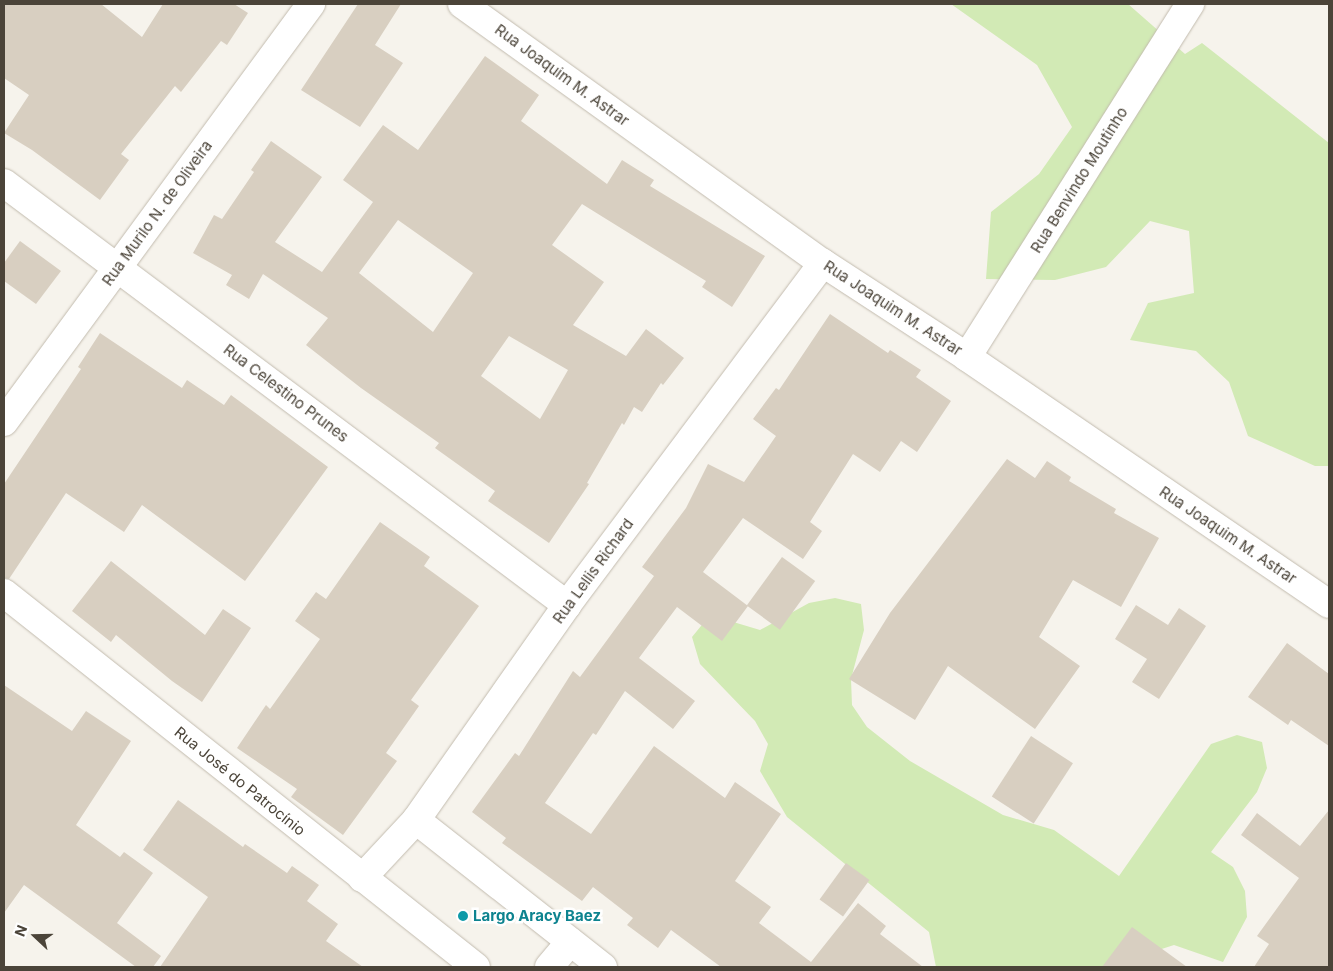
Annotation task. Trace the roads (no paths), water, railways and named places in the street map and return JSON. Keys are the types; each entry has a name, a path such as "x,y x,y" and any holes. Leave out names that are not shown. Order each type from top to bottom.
{"street":[{"name":"Rua Murilo N. de Oliveira","path":"4,422 311,4"},
{"name":"Rua Joaquim M. Astrar","path":"462,4 823,263 968,357 1329,604"},
{"name":"Rua Benvindo Moutinho","path":"968,357 1190,4"},
{"name":"Rua Celestino Prunes","path":"4,183 567,605"},
{"name":"Rua Lellis Richard","path":"362,878 416,820 567,605 823,263"},
{"name":"Rua José do Patrocínio","path":"4,593 476,967"},
{"path":"416,820 603,967"},
{"path":"549,967 570,942"}],"place":[{"name":"Largo Aracy Baez","path":"463,916"}]}
